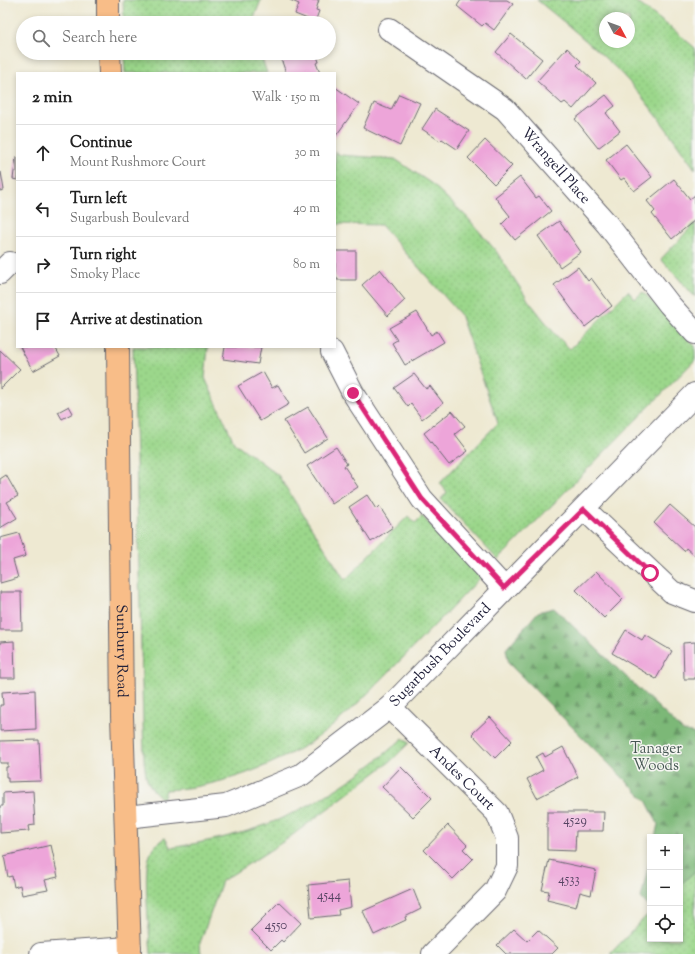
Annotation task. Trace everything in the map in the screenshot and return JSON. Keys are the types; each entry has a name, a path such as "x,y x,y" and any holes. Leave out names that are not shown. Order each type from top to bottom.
{"main road":[{"path":"108,0 108,16"},
{"path":"109,60 110,72"},
{"name":"Sunbury Road","path":"118,348 120,595 130,951"}],"street":[{"name":"Wrangell Place","path":"389,30 505,109 607,224 669,304 695,333"},
{"path":"332,352 353,393 422,499 504,588"},
{"name":"Sugarbush Boulevard","path":"126,816 226,806 301,775 390,707 504,588 584,509 695,394"},
{"path":"584,509 672,592 695,601"},
{"name":"Andes Court","path":"390,707 497,813 507,838 507,866 495,891 433,954"},
{"path":"41,954 130,951"}],"green space":[{"path":"123,0 261,0 255,16 124,16"},
{"path":"537,0 634,0 695,48 695,169 657,117 627,80 597,50"},
{"path":"124,60 262,60 267,72 125,72"},
{"path":"336,152 340,155 395,159 432,184 467,217 496,251 528,300 555,334 570,349 628,291 635,299 643,292 695,346 695,360 498,560 441,499 447,492 440,483 498,423 460,314 381,225 336,224"},
{"path":"695,223 695,297 661,259"},
{"path":"133,348 208,348 205,378 234,442 278,475 345,580 408,516 415,523 422,516 481,577 345,715 325,732 297,750 262,767 224,780 205,785 166,790 163,799 148,782 144,760"},
{"name":"Tanager Woods","path":"554,608 683,731 695,734 695,871 683,882 683,834 656,834 658,824 647,802 509,664 506,649 538,612"},
{"path":"403,738 409,743 391,761 286,840 222,881 200,943 201,954 151,954 147,900 147,868 150,855 161,840 165,838 171,848 208,841 256,828 287,816 305,807 356,776"},
{"path":"695,871 695,954 610,954 647,915 647,942 683,942 683,882"},
{"path":"647,872 647,905 641,898"}],"building":[{"path":"290,0 319,0 316,10 319,11 317,16 300,16 295,14 299,4"},
{"path":"461,0 507,0 513,4 494,30 485,23 482,26 457,6"},
{"path":"511,34 542,59 526,79 496,52"},
{"path":"567,48 581,61 577,65 596,83 573,109 565,102 562,104 537,81"},
{"path":"281,60 318,60 319,62 316,63 320,72 286,72"},
{"path":"336,88 359,104 336,136"},
{"path":"399,94 420,103 400,146 363,128 374,103 391,110"},
{"path":"606,95 615,106 606,113 620,131 598,148 575,119"},
{"path":"435,109 469,131 457,149 442,139 440,141 422,129"},
{"path":"485,140 512,166 494,184 468,158"},
{"path":"626,144 652,177 634,191 624,178 621,180 606,160"},
{"path":"16,157 16,180 13,179"},
{"path":"1,172 4,190 0,191 0,173"},
{"path":"520,177 536,198 539,196 551,211 515,240 502,224 510,216 495,197"},
{"path":"674,179 690,199 695,195 695,220 672,239 652,214 655,211 647,201"},
{"path":"559,221 581,252 560,267 538,236"},
{"path":"336,251 356,251 356,280 337,280"},
{"path":"578,267 588,281 591,278 612,306 585,327 554,285"},
{"path":"380,269 405,300 388,316 362,285"},
{"path":"417,312 431,335 437,331 444,342 405,365 392,343 397,340 389,328"},
{"path":"21,348 56,348 60,356 33,371"},
{"path":"225,348 261,348 258,364 223,359"},
{"path":"0,350 20,369 0,389"},
{"path":"263,372 272,388 278,385 289,404 260,421 238,386"},
{"path":"414,374 426,389 430,386 443,403 422,419 411,404 408,407 394,388"},
{"path":"69,406 73,413 62,419 58,412"},
{"path":"308,407 328,438 304,453 284,421"},
{"path":"452,411 465,426 455,434 468,451 449,465 424,433"},
{"path":"336,447 347,464 344,466 358,487 332,504 307,466"},
{"path":"6,475 18,496 7,502 17,518 0,528 0,479"},
{"path":"367,495 376,509 379,506 393,527 371,542 349,507"},
{"path":"670,505 695,527 695,556 686,548 684,551 654,523"},
{"path":"19,533 26,556 13,560 18,578 0,583 0,538"},
{"path":"596,571 623,599 604,618 576,590"},
{"path":"0,592 21,592 22,630 0,630"},
{"path":"626,630 642,640 645,635 672,651 656,679 612,653"},
{"path":"14,641 15,678 0,678 0,642"},
{"path":"695,642 695,679 684,679 683,643"},
{"path":"35,690 36,729 0,731 0,705 3,705 2,692"},
{"path":"490,717 512,741 495,758 472,734"},
{"path":"39,740 41,781 8,782 8,777 6,777 6,767 8,767 8,763 0,763 0,741"},
{"path":"563,747 578,777 537,798 527,779 543,770 536,757 543,753 545,757"},
{"path":"401,767 432,798 413,817 382,787"},
{"path":"33,791 35,825 28,826 29,831 0,833 0,806 3,806 3,793"},
{"path":"547,812 604,812 603,831 576,831 575,851 547,850"},
{"path":"448,825 467,845 463,849 473,859 453,879 424,850"},
{"path":"51,845 58,877 45,880 48,890 22,895 20,885 14,887 12,876 8,877 4,856"},
{"path":"549,860 596,870 591,895 580,892 576,907 547,900 549,891 542,890"},
{"path":"348,881 351,907 338,910 339,915 311,918 308,885"},
{"path":"413,889 421,909 405,917 406,920 374,935 363,911"},
{"path":"279,902 301,923 283,942 281,940 271,950 251,930"},
{"path":"514,929 527,941 538,930 558,948 552,954 506,954 497,945"}],"route":[{"path":"353,393 422,499 504,588 584,509 650,573"}]}
